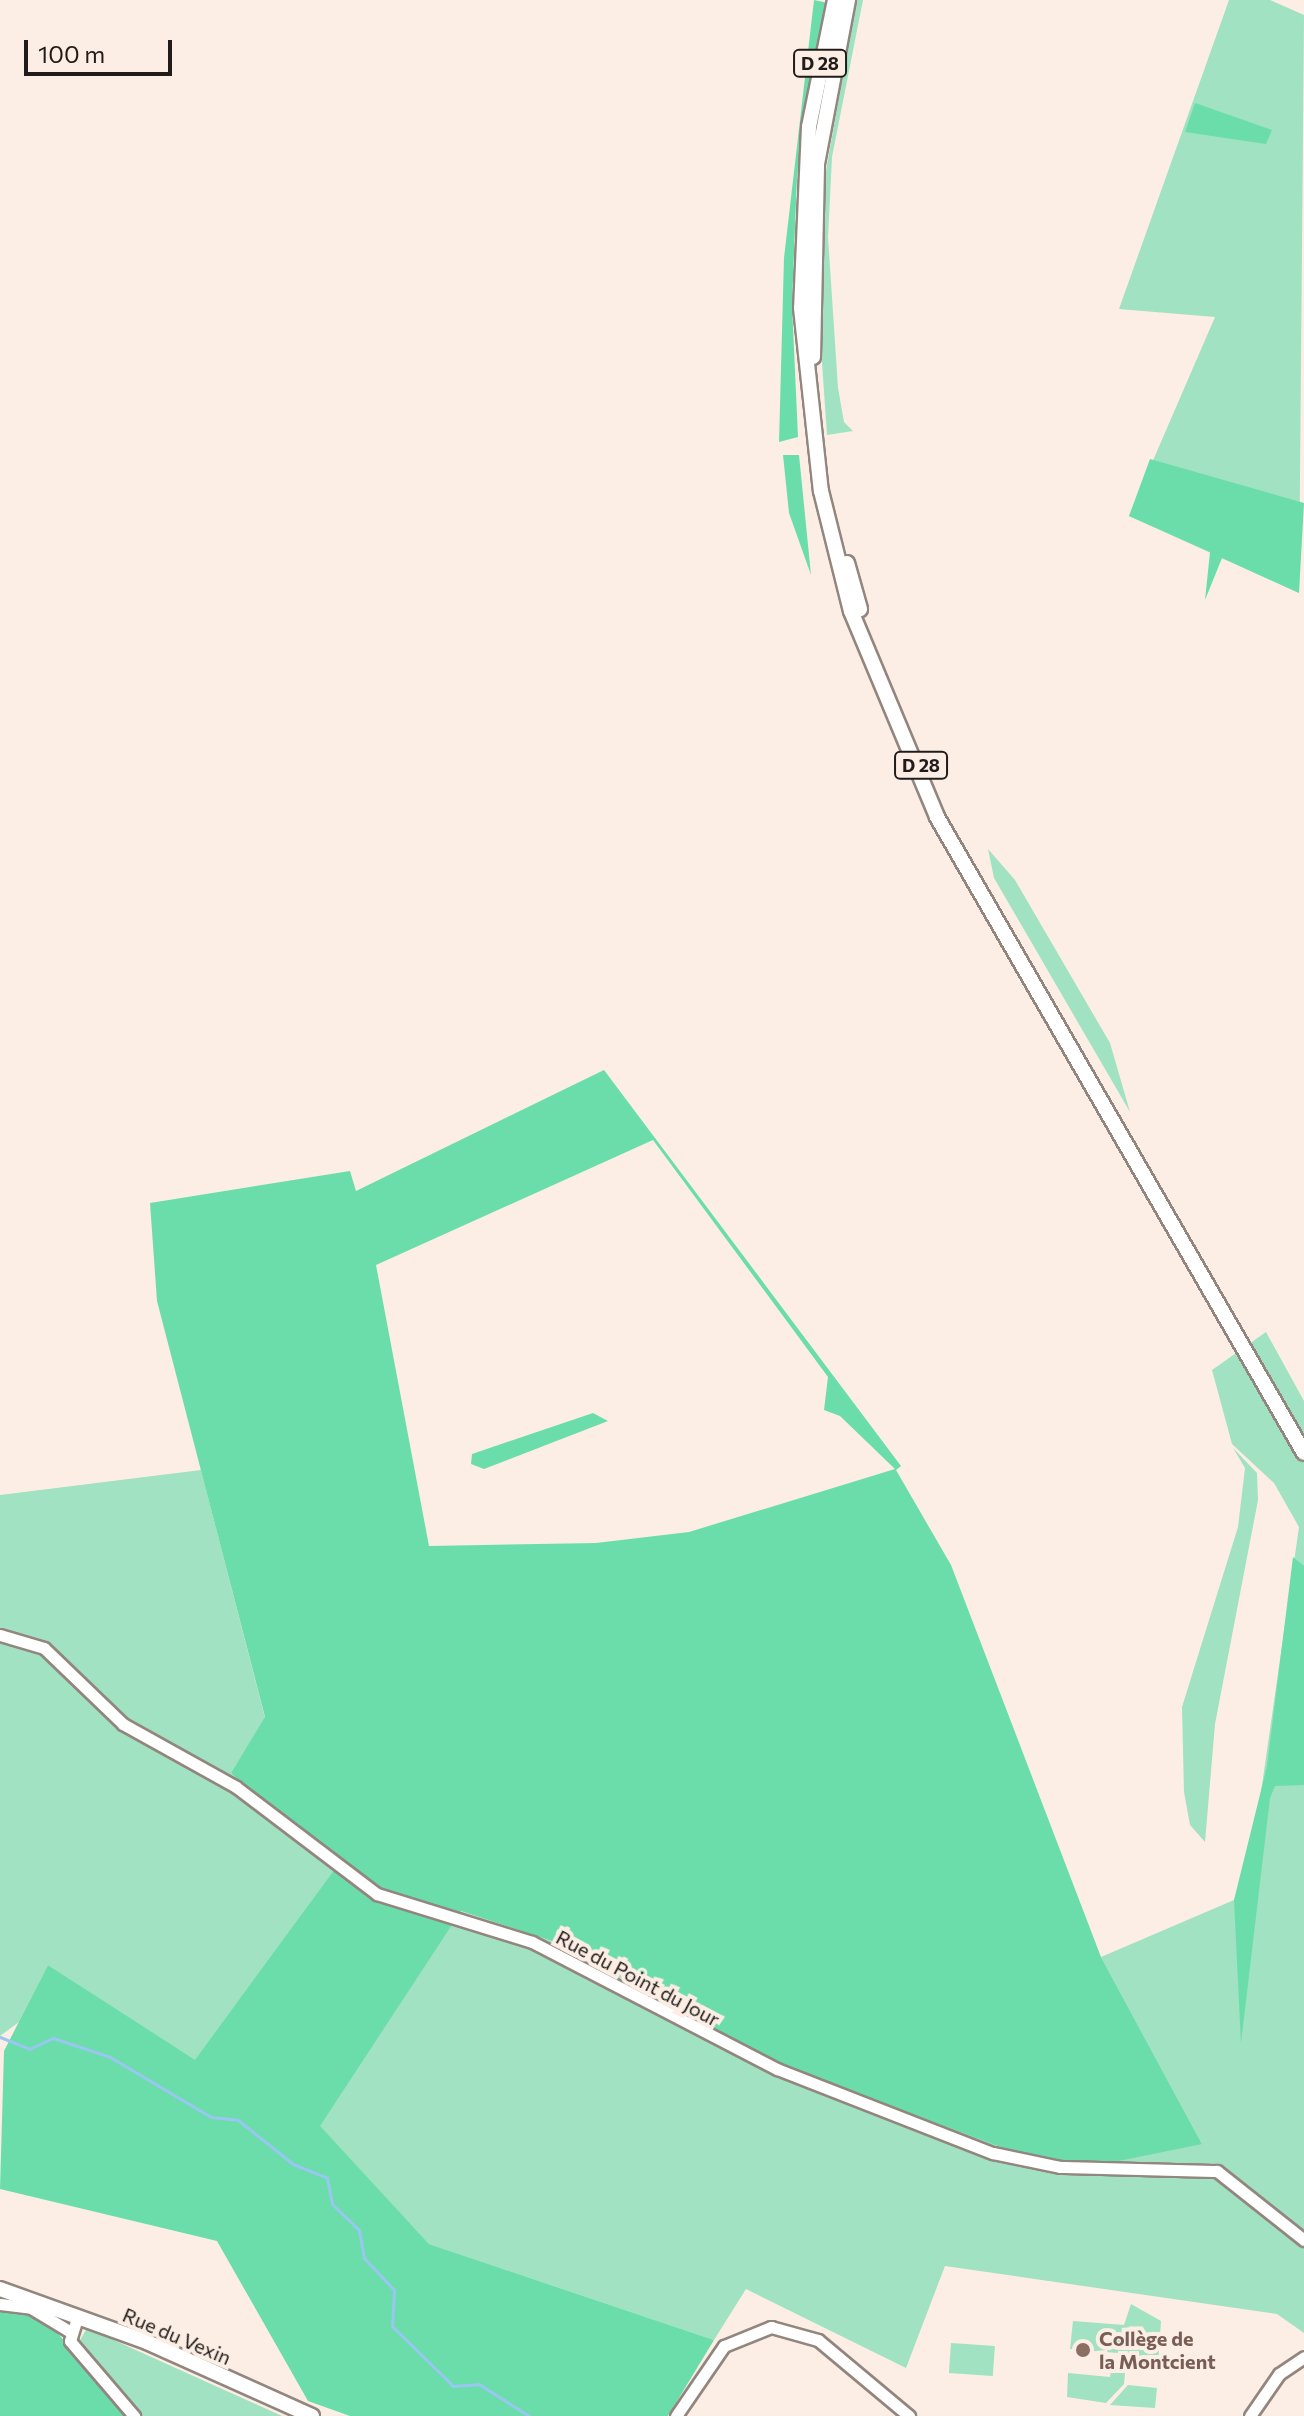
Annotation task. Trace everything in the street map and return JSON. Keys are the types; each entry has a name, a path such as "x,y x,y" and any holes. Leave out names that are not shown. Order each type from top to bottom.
{"main road":[{"name":"D 28","path":"835,0 809,127 801,295 812,436 851,611 900,741 948,838 1304,1453"},
{"name":"D 28","path":"848,0 819,151 811,290 824,452 861,613 941,805 1304,1435"},
{"name":"Rue du Vexin","path":"0,2289 21,2302 73,2324 312,2416"}],"street":[{"name":"Rue du Point du Jour","path":"0,1635 44,1648 123,1724 236,1787 377,1894 532,1942 777,2069 993,2153 1060,2167 1217,2171 1304,2240"},
{"path":"0,2304 21,2302"},
{"path":"73,2324 70,2341 134,2416"},
{"path":"676,2416 724,2346 771,2327 818,2340 909,2416"},
{"path":"1250,2416 1279,2374 1304,2357"}],"green space":[{"path":"814,0 828,3 797,177 792,305 798,437 779,442 784,258"},
{"path":"856,0 863,0 832,157 828,237 838,388 844,422 853,431 827,435 817,290 820,205"},
{"path":"1229,0 1270,0 1304,15 1299,593 1129,516 1215,317 1119,309"},
{"path":"1195,103 1272,130 1266,144 1185,132"},
{"path":"783,455 799,455 811,575 789,513"},
{"path":"1150,459 1304,503 1299,593 1222,558 1205,600 1210,552 1129,516"},
{"path":"988,849 1015,880 1110,1043 1130,1112 994,878"},
{"path":"604,1070 901,1466 896,1470 951,1565 1101,1957 1202,2144 1094,2166 1009,2150 747,2053 585,1952 461,1911 320,2126 429,2244 714,2340 668,2416 350,2416 308,2401 217,2241 0,2189 4,2051 48,1965 195,2060 334,1870 231,1773 265,1717 157,1301 150,1203 350,1171 356,1191","holes":["653,1140 828,1377 824,1410 840,1416 895,1469 689,1532 596,1543 429,1546 376,1265"]},
{"path":"1266,1332 1304,1401 1304,2333 1277,2314 945,2266 906,2368 746,2289 714,2340 429,2244 319,2126 460,1911 585,1952 747,2053 1202,2144 1101,1957 1234,1900 1255,1834 1299,1527 1274,1483 1232,1444 1212,1370"},
{"path":"593,1413 608,1421 484,1469 471,1464 472,1454"},
{"path":"1233,1448 1257,1473 1258,1500 1215,1724 1205,1842 1190,1825 1184,1792 1182,1707 1238,1527 1245,1468"},
{"path":"201,1470 265,1718 231,1773 334,1870 195,2061 48,1965 19,2022 0,2036 0,1495"},
{"path":"1293,1557 1304,1566 1304,1785 1275,1786 1270,1798 1241,2043 1234,1900 1267,1766"},
{"path":"0,2301 47,2321 130,2416 0,2416"},
{"path":"1131,2304 1161,2321 1158,2364 1117,2364 1118,2353 1070,2349 1073,2321 1124,2325"},
{"path":"87,2328 282,2416 142,2416 79,2342"},
{"path":"951,2343 995,2346 993,2376 949,2373"},
{"path":"1111,2371 1125,2373 1124,2384 1106,2403 1067,2397 1068,2373 1110,2377"},
{"path":"1128,2385 1157,2388 1155,2408 1110,2405"}],"waterway":[{"path":"0,2037 29,2049 53,2038 110,2057 211,2117 238,2120 293,2164 327,2178 332,2204 359,2230 364,2258 394,2290 392,2326 453,2386 479,2384 529,2416"}],"place":[{"name":"Collège de la Montcient","path":"1083,2350"}]}
